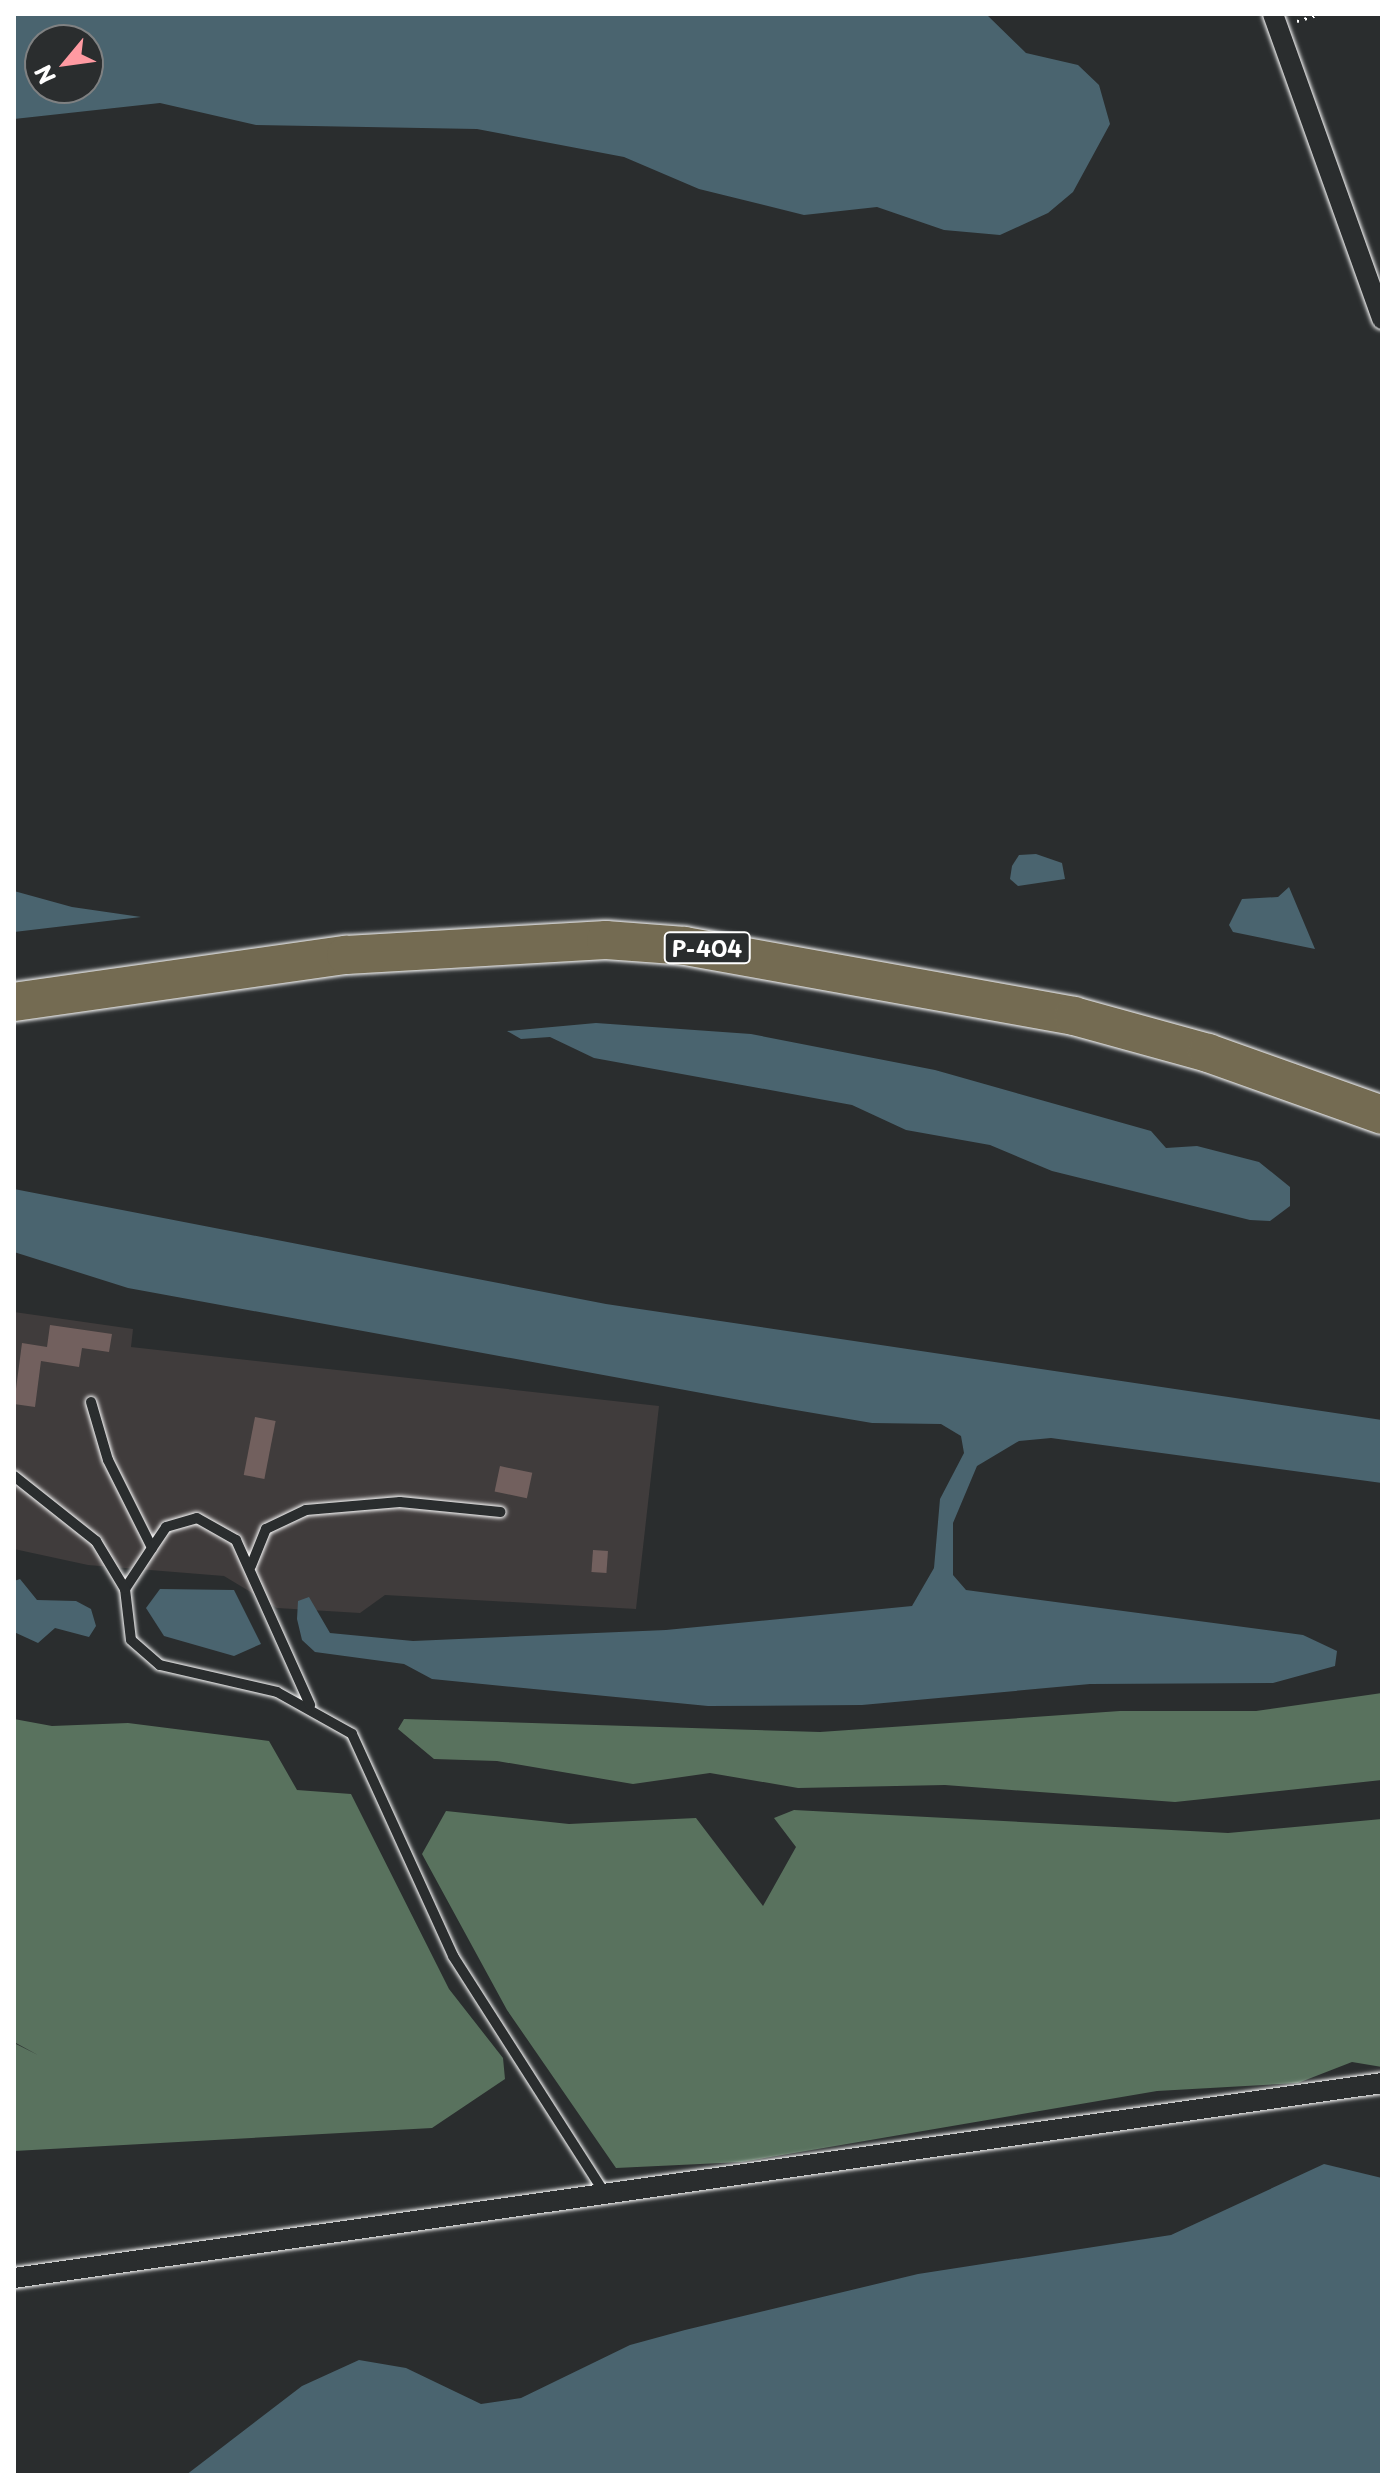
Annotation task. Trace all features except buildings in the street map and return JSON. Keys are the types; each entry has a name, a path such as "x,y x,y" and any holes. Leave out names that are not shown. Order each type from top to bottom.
{"highway":[{"name":"Р-404","path":"14,1002 346,955 606,940 685,946 1074,1016 1208,1053 1382,1115"}],"street":[{"path":"1275,20 1382,319"},
{"path":"14,2278 1382,2083"}],"lane":[{"path":"91,1402 108,1460 152,1548"},
{"path":"14,1476 96,1541 125,1589 131,1640 160,1665 310,1705 352,1734 370,1760 418,1890 453,1956 604,2192"},
{"path":"251,1566 266,1529 306,1510 400,1502 501,1512"},
{"path":"125,1589 166,1527 197,1518 217,1523 251,1566 310,1705"}],"path":[{"path":"1275,20 1320,14"}],"shaded area":[{"path":"14,1312 133,1329 131,1347 659,1406 636,1609 385,1595 360,1613 277,1608 224,1576 88,1565 14,1549"}],"green space":[{"path":"1382,1693 1382,1780 1175,1802 945,1785 798,1788 710,1773 633,1784 497,1761 434,1759 398,1729 404,1719 820,1732 1120,1711 1256,1711"},
{"path":"14,1719 52,1726 128,1723 269,1741 297,1790 351,1794 449,1989 503,2058 505,2079 432,2128 14,2151 14,2043 38,2055 14,2042"},
{"path":"794,1810 1228,1833 1382,1819 1382,2067 1352,2062 1298,2083 1157,2091 742,2162 616,2168 507,2010 422,1854 446,1811 569,1824 696,1818 763,1906 796,1847 774,1818"}],"water":[{"path":"14,14 986,14 1026,53 1078,65 1099,85 1110,124 1073,192 1048,213 1000,235 944,230 877,207 804,215 699,189 624,157 477,129 256,125 160,103 14,119"},
{"path":"1036,854 1062,863 1065,879 1018,886 1010,879 1012,866 1019,855"},
{"path":"1289,887 1315,949 1233,932 1229,925 1242,899 1278,897"},
{"path":"14,891 72,907 141,917 14,932"},
{"path":"596,1023 751,1034 935,1070 1151,1131 1166,1148 1197,1146 1259,1162 1290,1187 1290,1206 1270,1221 1250,1220 1052,1171 990,1145 906,1130 852,1105 594,1058 550,1037 521,1039 507,1031"},
{"path":"14,1189 606,1304 1382,1420 1382,1483 1051,1438 1019,1441 977,1466 953,1523 953,1575 966,1590 1303,1635 1337,1651 1335,1666 1273,1683 1090,1684 862,1705 708,1706 432,1679 404,1664 315,1652 302,1640 297,1619 298,1601 309,1597 330,1633 413,1641 666,1630 912,1606 934,1568 940,1499 964,1453 961,1436 941,1424 872,1423 128,1288 14,1252"},
{"path":"20,1579 37,1600 76,1601 91,1609 96,1626 89,1637 55,1628 38,1643 14,1632 14,1581"},
{"path":"160,1589 234,1590 261,1644 234,1656 164,1636 146,1608"},
{"path":"1324,2164 1382,2178 1382,2475 186,2475 302,2386 359,2360 406,2368 481,2404 521,2398 630,2345 685,2330 918,2274 1171,2235"}]}
